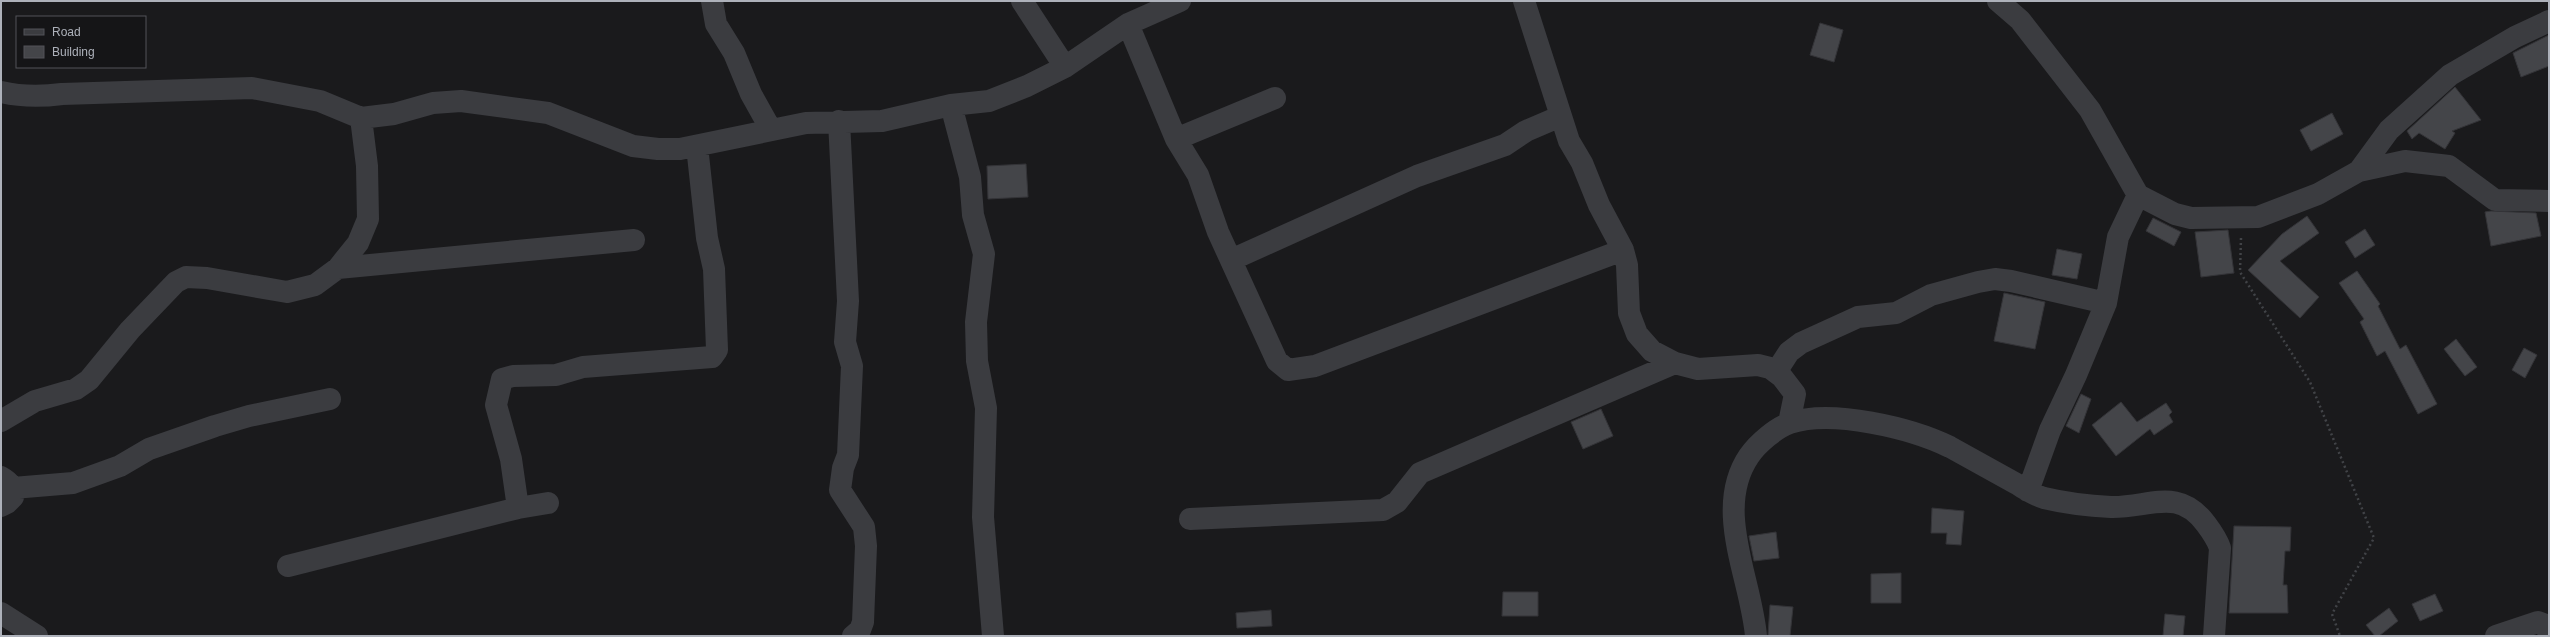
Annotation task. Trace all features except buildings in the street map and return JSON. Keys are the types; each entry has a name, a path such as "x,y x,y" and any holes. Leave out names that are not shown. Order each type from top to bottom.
{"street":[{"path":"712,1 716,24 734,53 751,94 770,128"},
{"path":"1022,1 1065,67"},
{"path":"1,92 17,96 40,97 62,94 252,88 320,101 362,118 394,114 433,103 461,100 548,113 633,146 658,149 697,146 770,128 838,121 882,121 951,105 989,101 1027,86 1065,67 1128,24 1180,1"},
{"path":"1524,1 1569,141 1582,163 1599,204 1623,250 1627,265 1629,313 1637,334 1652,350 1675,363 1698,368 1720,369 1758,365 1776,372 1818,417"},
{"path":"1998,1 2020,20 2090,110 2138,196 2175,214 2191,218 2258,217 2278,211 2318,194 2359,171 2405,161 2427,162 2448,166 2495,200 2549,201"},
{"path":"2359,171 2389,130 2450,75 2516,37 2549,21"},
{"path":"1128,24 1176,139 1198,175 1218,232 1277,361 1288,370 1315,366 1623,250"},
{"path":"1176,139 1275,98"},
{"path":"951,105 970,177 973,215 984,254 976,322 977,361 986,408 983,517 993,636"},
{"path":"1231,260 1417,176 1505,145 1526,131 1561,116"},
{"path":"1,421 35,401 76,389 89,380 130,330 176,282 186,277 207,278 287,292 315,285 338,268 358,243 368,219 367,166 362,118"},
{"path":"838,121 848,301 845,342 852,366 848,455 843,468 840,490 864,527 866,546 863,622 860,630 853,636"},
{"path":"518,508 511,459 496,405 502,379 513,376 556,375 584,367 712,357 717,350 714,269 707,238 697,146"},
{"path":"2028,490 2050,430 2076,375 2106,303 2121,227 2138,196"},
{"path":"338,268 634,240"},
{"path":"1776,372 1789,352 1801,343 1830,328 1858,317 1896,313 1931,295 1978,282 1995,279 2011,281 2106,303"},
{"path":"1190,519 1383,510 1397,502 1420,473 1675,363"},
{"path":"1789,423 1795,394"},
{"path":"5,490 73,482 120,466 149,449 216,426 249,416 330,399"},
{"path":"1756,636 1738,546 1732,498 1735,485 1749,456 1761,443 1789,423 1818,417 1875,424 1912,431 1949,447 2042,498 2111,507 2176,501 2200,516 2217,539 2220,548 2214,636"},
{"path":"288,566 518,508 548,503"},
{"path":"1,613 37,636"},
{"path":"2496,636 2538,622 2546,625 2549,635"}],"path":[{"path":"2241,218 2240,272 2310,382 2374,538 2332,614 2340,636"}]}
